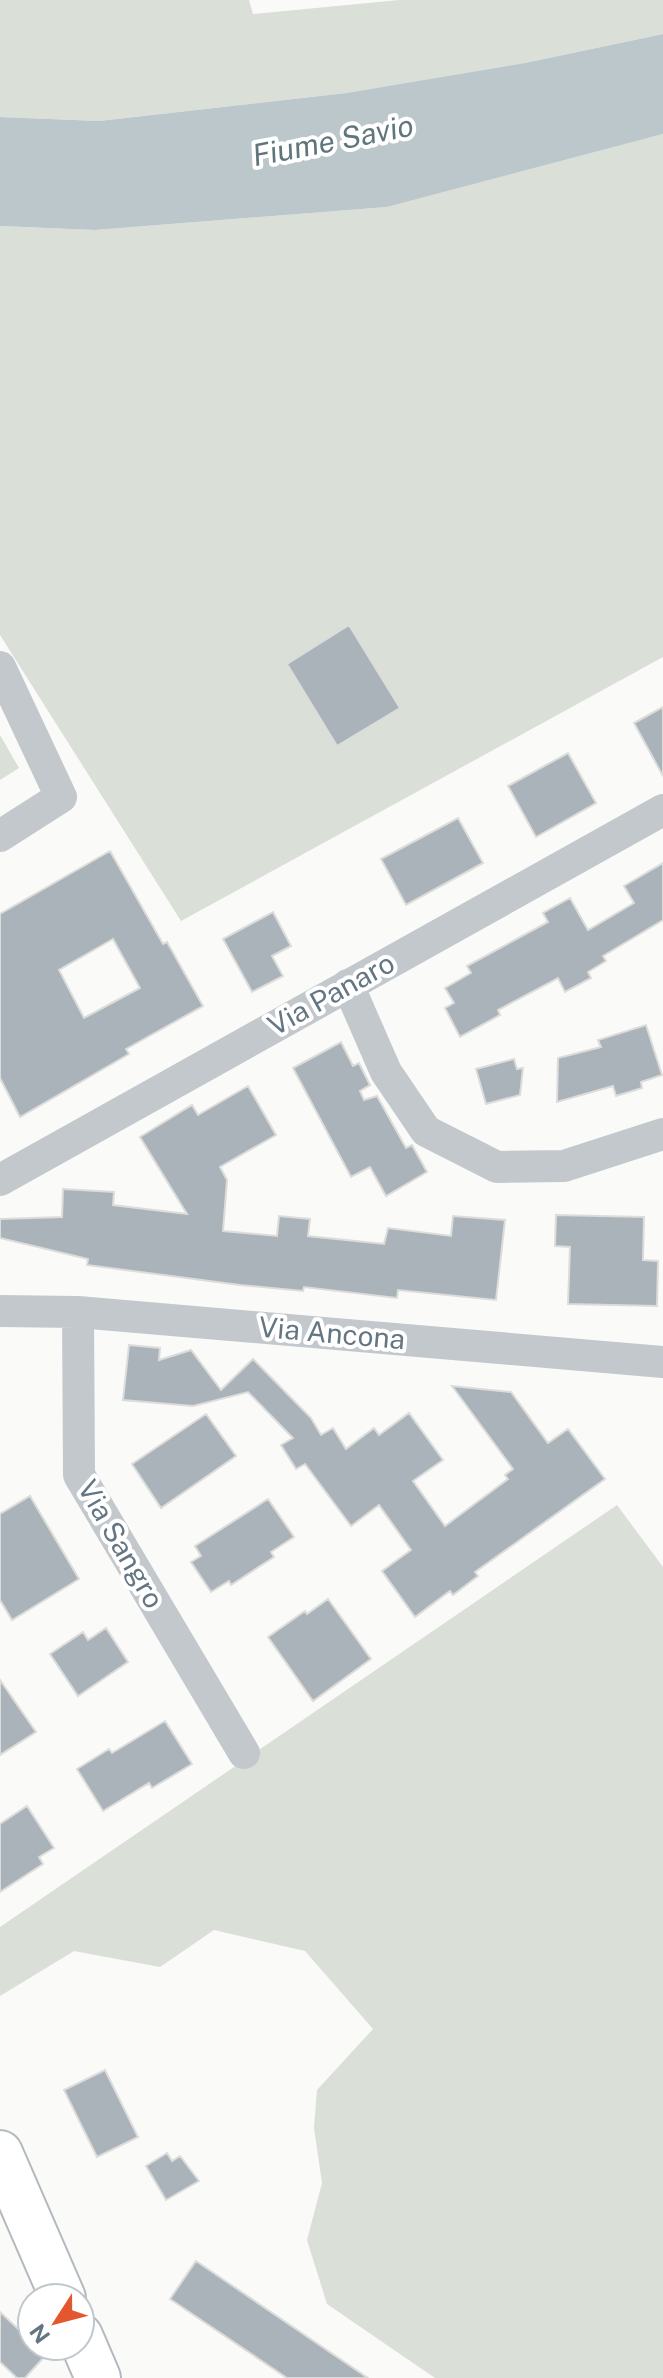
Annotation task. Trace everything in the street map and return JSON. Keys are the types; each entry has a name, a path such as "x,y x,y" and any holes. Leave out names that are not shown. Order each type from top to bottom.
{"street":[{"path":"0,667 61,797 0,836"},
{"name":"Via Panaro","path":"0,1180 663,810"},
{"path":"348,985 386,1072 426,1131 497,1167 564,1166 663,1134"},
{"name":"Via Ancona","path":"0,1311 78,1312 663,1362"},
{"name":"Via Sangro","path":"78,1312 79,1475 244,1753"},
{"path":"0,2153 56,2282"}],"shaded area":[{"path":"0,0 249,0 253,14 399,0 663,0 663,34 525,63 346,93 99,121 0,117"},
{"path":"663,134 663,657 181,921 0,635 0,226 95,230 387,207"},
{"path":"0,735 19,768 0,780"},
{"path":"617,1505 663,1567 663,2378 435,2378 327,2304 307,2240 322,2183 314,2128 317,2090 373,2029 305,1951 214,1930 160,1967 74,1951 0,1996 0,1927"}],"water":[{"name":"Fiume Savio","path":"663,34 663,134 387,207 95,230 0,226 0,117 99,121 346,93 525,63"}],"building":[{"path":"349,625 400,708 337,746 287,664"},
{"path":"663,707 663,776 634,723"},
{"path":"568,753 596,803 536,837 508,786"},
{"path":"458,818 483,863 406,905 381,859"},
{"path":"110,851 163,944 167,942 203,1006 126,1049 129,1054 20,1117 0,1078 0,914","holes":["113,939 140,988 84,1018 59,970"]},
{"path":"663,863 663,920 603,956 606,961 588,972 591,978 565,992 558,978 498,1010 500,1015 460,1037 445,1008 454,1003 445,988 471,973 467,966 548,922 543,913 570,898 588,930 634,903 624,886"},
{"path":"273,912 291,946 272,956 283,976 252,992 223,939"},
{"path":"646,1025 662,1075 641,1082 642,1088 616,1096 613,1086 557,1102 558,1058 601,1047 598,1040"},
{"path":"341,1042 353,1066 359,1063 370,1085 360,1091 364,1100 377,1096 406,1148 412,1145 427,1172 386,1196 370,1167 351,1177 293,1068"},
{"path":"514,1059 517,1069 523,1068 520,1095 486,1104 476,1069"},
{"path":"248,1086 276,1135 220,1167 227,1180 223,1231 277,1236 279,1216 310,1219 308,1236 384,1244 388,1228 451,1236 453,1216 505,1220 496,1300 398,1290 397,1298 304,1287 303,1291 240,1285 87,1265 88,1259 0,1238 0,1219 62,1217 63,1189 114,1192 113,1205 187,1214 140,1137 192,1105 198,1115"},
{"path":"556,1215 644,1217 643,1260 658,1261 657,1306 568,1304 570,1247 555,1246"},
{"path":"129,1345 160,1348 159,1360 191,1350 221,1390 253,1359 311,1418 321,1435 333,1428 346,1449 374,1428 379,1435 409,1413 443,1460 413,1481 445,1526 508,1479 505,1475 513,1469 452,1386 511,1392 548,1443 568,1429 605,1479 475,1572 478,1576 453,1595 450,1591 415,1617 382,1571 411,1550 379,1505 351,1526 305,1464 296,1469 281,1445 293,1438 248,1392 193,1406 123,1400"},
{"path":"206,1414 236,1456 161,1508 132,1464"},
{"path":"30,1496 79,1579 12,1620 0,1600 0,1514"},
{"path":"268,1499 294,1537 271,1552 274,1557 231,1585 229,1581 211,1592 191,1562 201,1556 195,1546"},
{"path":"328,1599 371,1659 313,1701 268,1637"},
{"path":"106,1628 128,1662 78,1696 50,1654 83,1632 88,1640"},
{"path":"0,1680 36,1732 0,1755"},
{"path":"165,1721 192,1764 152,1788 149,1783 103,1811 77,1769 109,1749 112,1753"},
{"path":"27,1806 54,1848 39,1857 43,1864 0,1892 0,1824"},
{"path":"105,2070 138,2137 97,2157 64,2090"},
{"path":"167,2153 172,2161 180,2156 199,2181 166,2200 146,2166"},
{"path":"196,2261 368,2378 287,2378 170,2299"},
{"path":"0,2312 16,2327 16,2362 40,2362 25,2378 17,2378 0,2362"}]}
